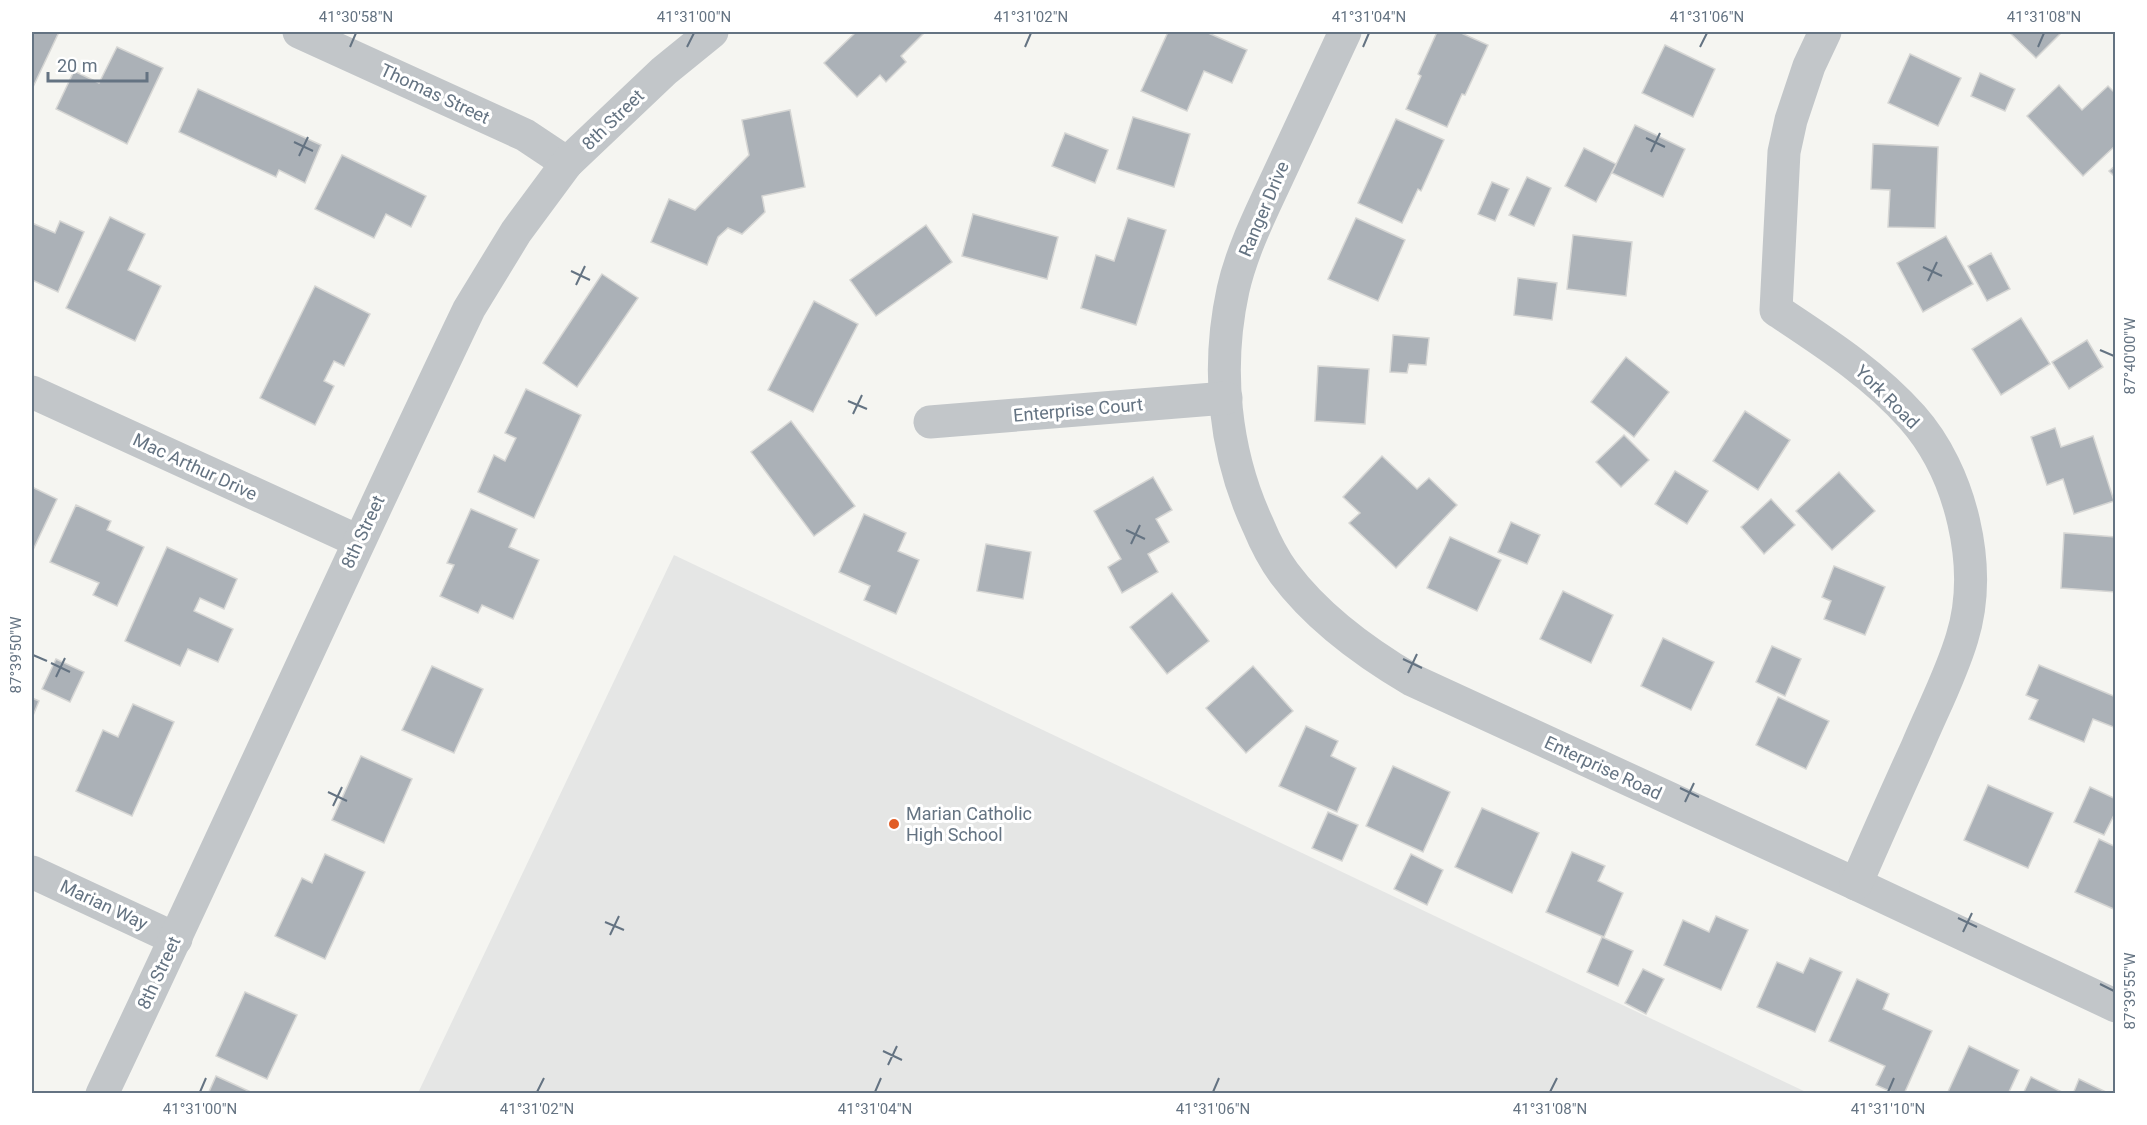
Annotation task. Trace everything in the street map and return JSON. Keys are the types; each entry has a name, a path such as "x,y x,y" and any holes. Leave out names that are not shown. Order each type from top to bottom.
{"street":[{"name":"Thomas Street","path":"299,32 525,135 567,164"},
{"name":"8th Street","path":"102,1094 468,309 516,232 567,164 664,71 712,32"},
{"name":"Ranger Drive","path":"1226,398 1224,351 1232,300 1249,239 1345,32"},
{"name":"York Road","path":"1825,32 1809,66 1791,120 1784,152 1776,310 1855,364 1912,417 1940,456 1958,502 1970,556 1970,595 1963,636 1948,676 1856,884"},
{"name":"Mac Arthur Drive","path":"32,392 358,541"},
{"name":"Enterprise Court","path":"930,422 1226,398"},
{"name":"Enterprise Road","path":"1226,398 1233,453 1239,476 1268,549 1283,573 1303,595 1350,639 1378,660 1412,680 2115,1006"},
{"name":"Marian Way","path":"32,872 176,939"}],"shaded area":[{"name":"Marian Catholic High School","path":"674,555 1808,1093 418,1093"}],"building":[{"path":"32,32 59,32 33,87 32,86"},
{"path":"856,32 925,32 901,56 906,62 886,82 880,75 857,97 824,63"},
{"path":"1168,32 1206,32 1247,50 1232,83 1204,71 1187,111 1141,91"},
{"path":"1437,32 1459,32 1488,45 1447,127 1406,109 1421,76 1418,74"},
{"path":"2009,32 2062,32 2036,58"},
{"path":"1665,45 1715,69 1693,117 1642,93"},
{"path":"117,47 163,68 127,144 56,109 74,71 99,83"},
{"path":"1910,54 1961,78 1938,126 1888,103"},
{"path":"1980,73 2015,89 2005,111 1971,96"},
{"path":"2059,85 2082,110 2108,86 2116,94 2116,145 2083,176 2027,116"},
{"path":"198,89 321,145 305,183 279,170 276,177 179,132"},
{"path":"790,110 805,187 762,196 765,212 742,234 728,228 718,237 707,265 651,242 669,199 695,210 749,155 742,120"},
{"path":"1133,117 1190,134 1174,187 1117,169"},
{"path":"1396,119 1444,140 1421,191 1418,189 1402,223 1358,203"},
{"path":"1635,125 1685,149 1663,197 1612,173"},
{"path":"1065,133 1108,150 1095,183 1052,166"},
{"path":"1873,144 1938,147 1935,228 1888,227 1890,190 1871,189"},
{"path":"1584,148 1616,164 1596,202 1565,186"},
{"path":"342,155 426,196 411,227 386,214 374,238 315,209"},
{"path":"2116,165 2116,178 2109,171"},
{"path":"1527,177 1551,188 1534,226 1509,215"},
{"path":"1492,182 1509,189 1495,221 1478,214"},
{"path":"973,214 1058,237 1047,279 962,256"},
{"path":"110,217 145,234 128,270 161,286 135,341 66,308"},
{"path":"1128,218 1166,230 1136,325 1081,308 1096,255 1114,261"},
{"path":"1356,218 1405,240 1378,301 1328,279"},
{"path":"60,221 84,232 58,292 32,280 32,223 55,233"},
{"path":"926,225 952,262 876,316 850,280"},
{"path":"1573,235 1632,242 1626,296 1567,289"},
{"path":"1946,236 1973,284 1923,312 1897,263"},
{"path":"1991,253 2010,289 1987,301 1968,266"},
{"path":"602,274 638,298 577,387 543,363"},
{"path":"1518,278 1557,283 1552,320 1514,315"},
{"path":"315,286 370,314 344,366 334,361 324,381 334,386 315,425 260,398"},
{"path":"814,301 858,324 813,412 768,390"},
{"path":"2021,318 2050,364 2001,395 1972,349"},
{"path":"1393,335 1429,338 1426,365 1409,364 1407,373 1390,372"},
{"path":"2087,340 2103,367 2069,389 2052,362"},
{"path":"1626,357 1669,392 1634,437 1591,402"},
{"path":"1318,366 1369,369 1365,424 1315,421"},
{"path":"526,389 581,415 534,518 478,492 494,455 505,461 516,438 505,433"},
{"path":"1745,411 1790,440 1758,490 1713,461"},
{"path":"791,421 855,506 814,536 751,452"},
{"path":"2055,428 2061,447 2093,436 2114,501 2074,514 2063,479 2047,485 2031,437"},
{"path":"1624,435 1649,460 1621,487 1596,462"},
{"path":"1382,456 1417,489 1429,478 1457,505 1396,568 1349,523 1360,513 1343,497"},
{"path":"1675,471 1708,491 1687,524 1655,504"},
{"path":"1839,472 1875,511 1832,550 1796,511"},
{"path":"1153,477 1172,510 1156,519 1169,542 1148,554 1158,572 1122,593 1108,567 1121,559 1094,511"},
{"path":"32,487 57,499 33,550 32,549"},
{"path":"1771,499 1795,525 1764,554 1741,527"},
{"path":"76,505 111,521 107,530 144,547 117,606 93,595 99,583 50,562"},
{"path":"471,509 517,529 509,547 539,560 513,619 482,605 478,613 440,596 454,565 447,563"},
{"path":"864,514 906,533 898,551 919,560 896,614 864,600 870,586 839,572"},
{"path":"1511,522 1540,535 1527,564 1498,552"},
{"path":"2064,533 2116,537 2116,592 2061,588"},
{"path":"1450,537 1501,560 1477,611 1427,588"},
{"path":"986,544 1031,552 1023,599 977,591"},
{"path":"167,547 237,579 224,609 200,598 194,611 233,629 218,662 188,649 180,666 125,641"},
{"path":"1834,566 1885,587 1865,635 1824,619 1831,601 1822,597"},
{"path":"1563,591 1613,615 1591,663 1540,639"},
{"path":"1172,593 1209,641 1167,674 1130,627"},
{"path":"1663,638 1714,662 1691,710 1641,686"},
{"path":"1772,646 1801,659 1785,696 1756,682"},
{"path":"56,659 84,672 70,702 42,689"},
{"path":"2039,665 2116,697 2116,728 2093,719 2084,742 2029,719 2038,700 2026,695"},
{"path":"432,666 483,689 454,753 402,730"},
{"path":"1253,666 1293,711 1246,753 1206,708"},
{"path":"1778,697 1829,721 1806,769 1756,745"},
{"path":"32,698 39,701 32,718"},
{"path":"133,704 174,722 132,816 76,791 103,730 118,737"},
{"path":"1306,726 1338,741 1331,756 1356,768 1337,812 1279,786"},
{"path":"361,756 412,779 384,843 332,820"},
{"path":"1393,766 1450,792 1423,852 1366,826"},
{"path":"1988,785 2053,813 2028,868 1964,840"},
{"path":"2090,787 2116,799 2116,811 2104,835 2074,822"},
{"path":"1482,808 1539,833 1512,893 1455,867"},
{"path":"1328,812 1358,825 1342,861 1312,848"},
{"path":"2099,839 2116,847 2116,910 2075,892"},
{"path":"1572,852 1605,866 1598,881 1623,893 1604,937 1546,912"},
{"path":"325,854 365,872 325,959 275,936 302,878 312,883"},
{"path":"1411,854 1443,870 1427,905 1394,889"},
{"path":"1716,916 1748,930 1721,990 1664,965 1683,920 1709,932"},
{"path":"1602,937 1633,951 1618,986 1587,972"},
{"path":"1810,958 1842,972 1815,1032 1757,1007 1777,962 1803,973"},
{"path":"1643,969 1664,979 1646,1014 1625,1003"},
{"path":"1857,979 1889,994 1883,1009 1932,1031 1904,1094 1896,1094 1876,1085 1885,1066 1829,1041"},
{"path":"245,992 297,1015 267,1079 216,1056"},
{"path":"1969,1046 2019,1070 2008,1094 1947,1094"},
{"path":"216,1076 255,1094 208,1094"},
{"path":"2031,1077 2066,1094 2023,1094"},
{"path":"2079,1079 2110,1094 2073,1094"}],"place":[{"name":"Marian Catholic High School","path":"894,824"}]}
